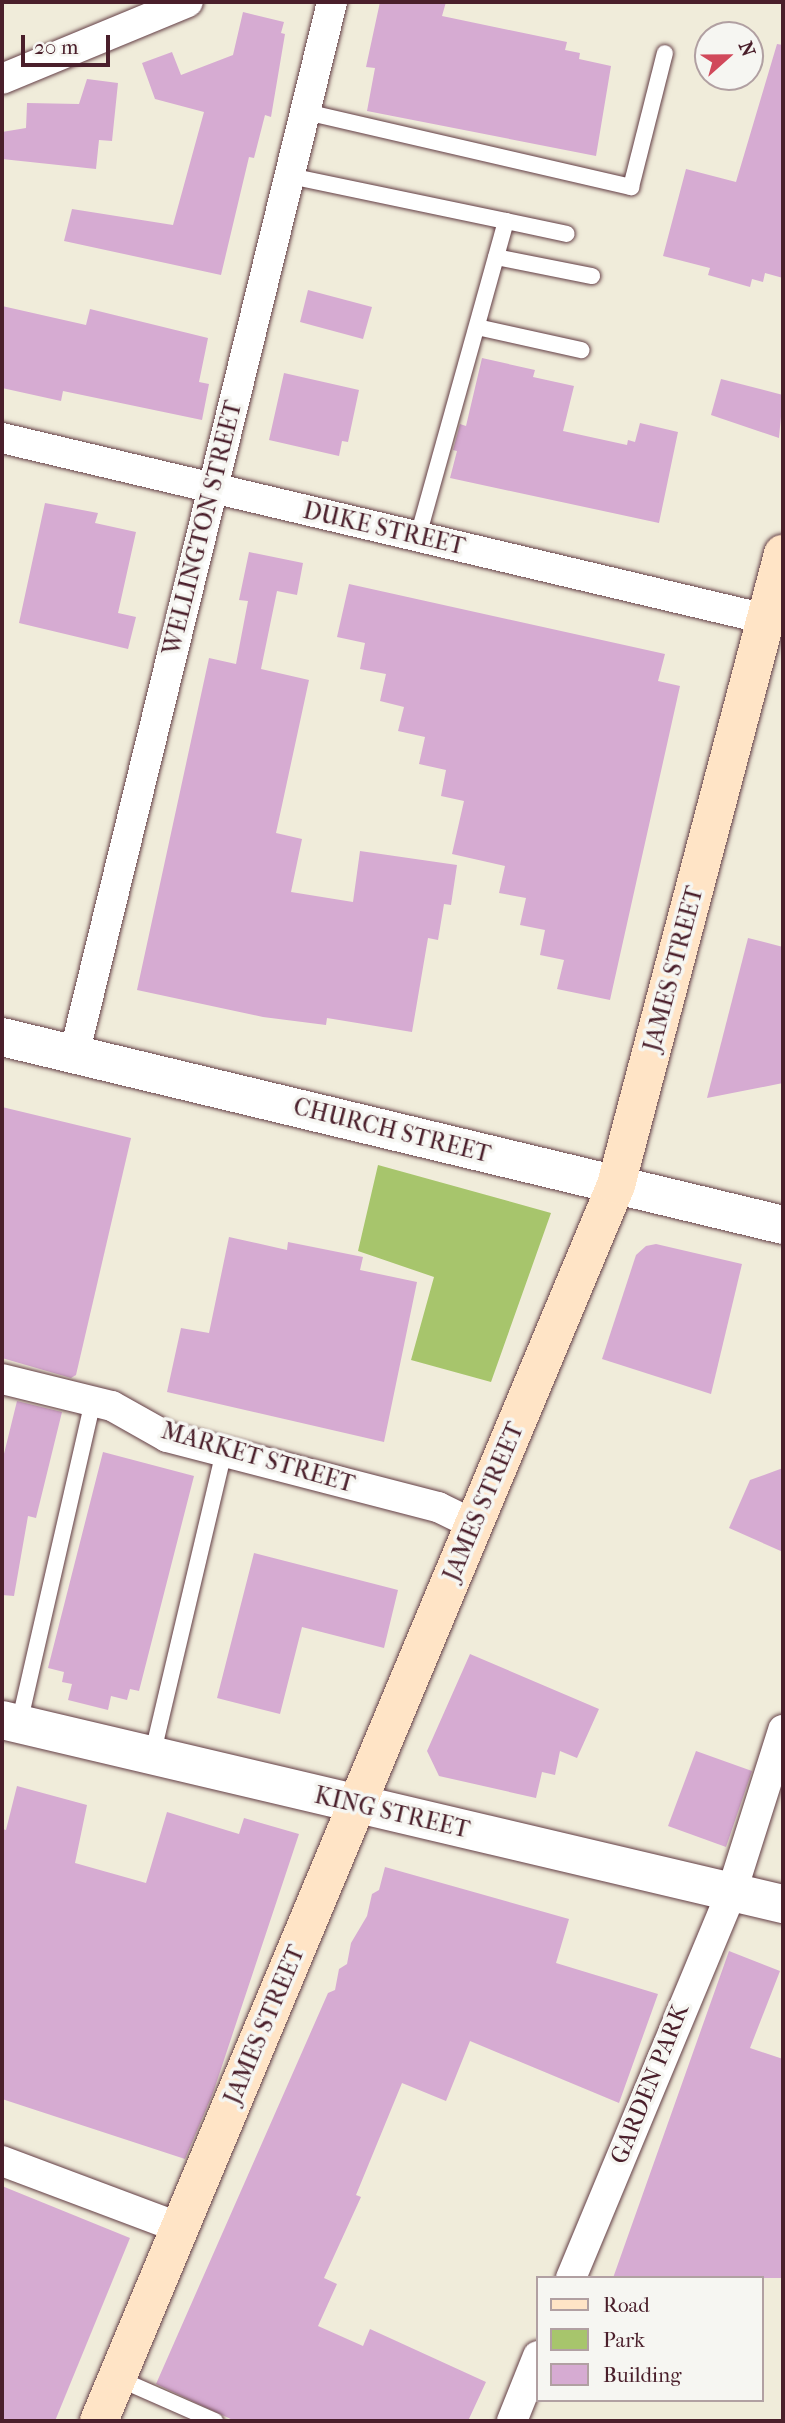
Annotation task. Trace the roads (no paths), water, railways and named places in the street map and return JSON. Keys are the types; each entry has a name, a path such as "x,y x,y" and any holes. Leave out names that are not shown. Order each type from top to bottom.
{"main road":[{"name":"JAMES STREET","path":"99,2421 617,1185 783,554"}],"street":[{"path":"2,79 188,2"},
{"name":"WELLINGTON STREET","path":"74,1055 332,2"},
{"name":"DUKE STREET","path":"2,438 766,619"},
{"name":"CHURCH STREET","path":"2,1037 783,1225"},
{"name":"MARKET STREET","path":"2,1379 112,1406 167,1437 438,1507 475,1524"},
{"name":"KING STREET","path":"10,1722 783,1904"},
{"name":"GARDEN PARK","path":"572,2276 732,1891 783,1730"},
{"path":"2,2161 180,2228"},
{"path":"512,2421 536,2361"}],"lane":[{"path":"306,112 631,187 665,53"},
{"path":"290,176 567,234"},
{"path":"418,537 506,222"},
{"path":"496,257 593,276"},
{"path":"477,327 581,350"},
{"path":"10,1722 93,1402"},
{"path":"152,1756 224,1452"},
{"path":"117,2378 215,2421"}]}
